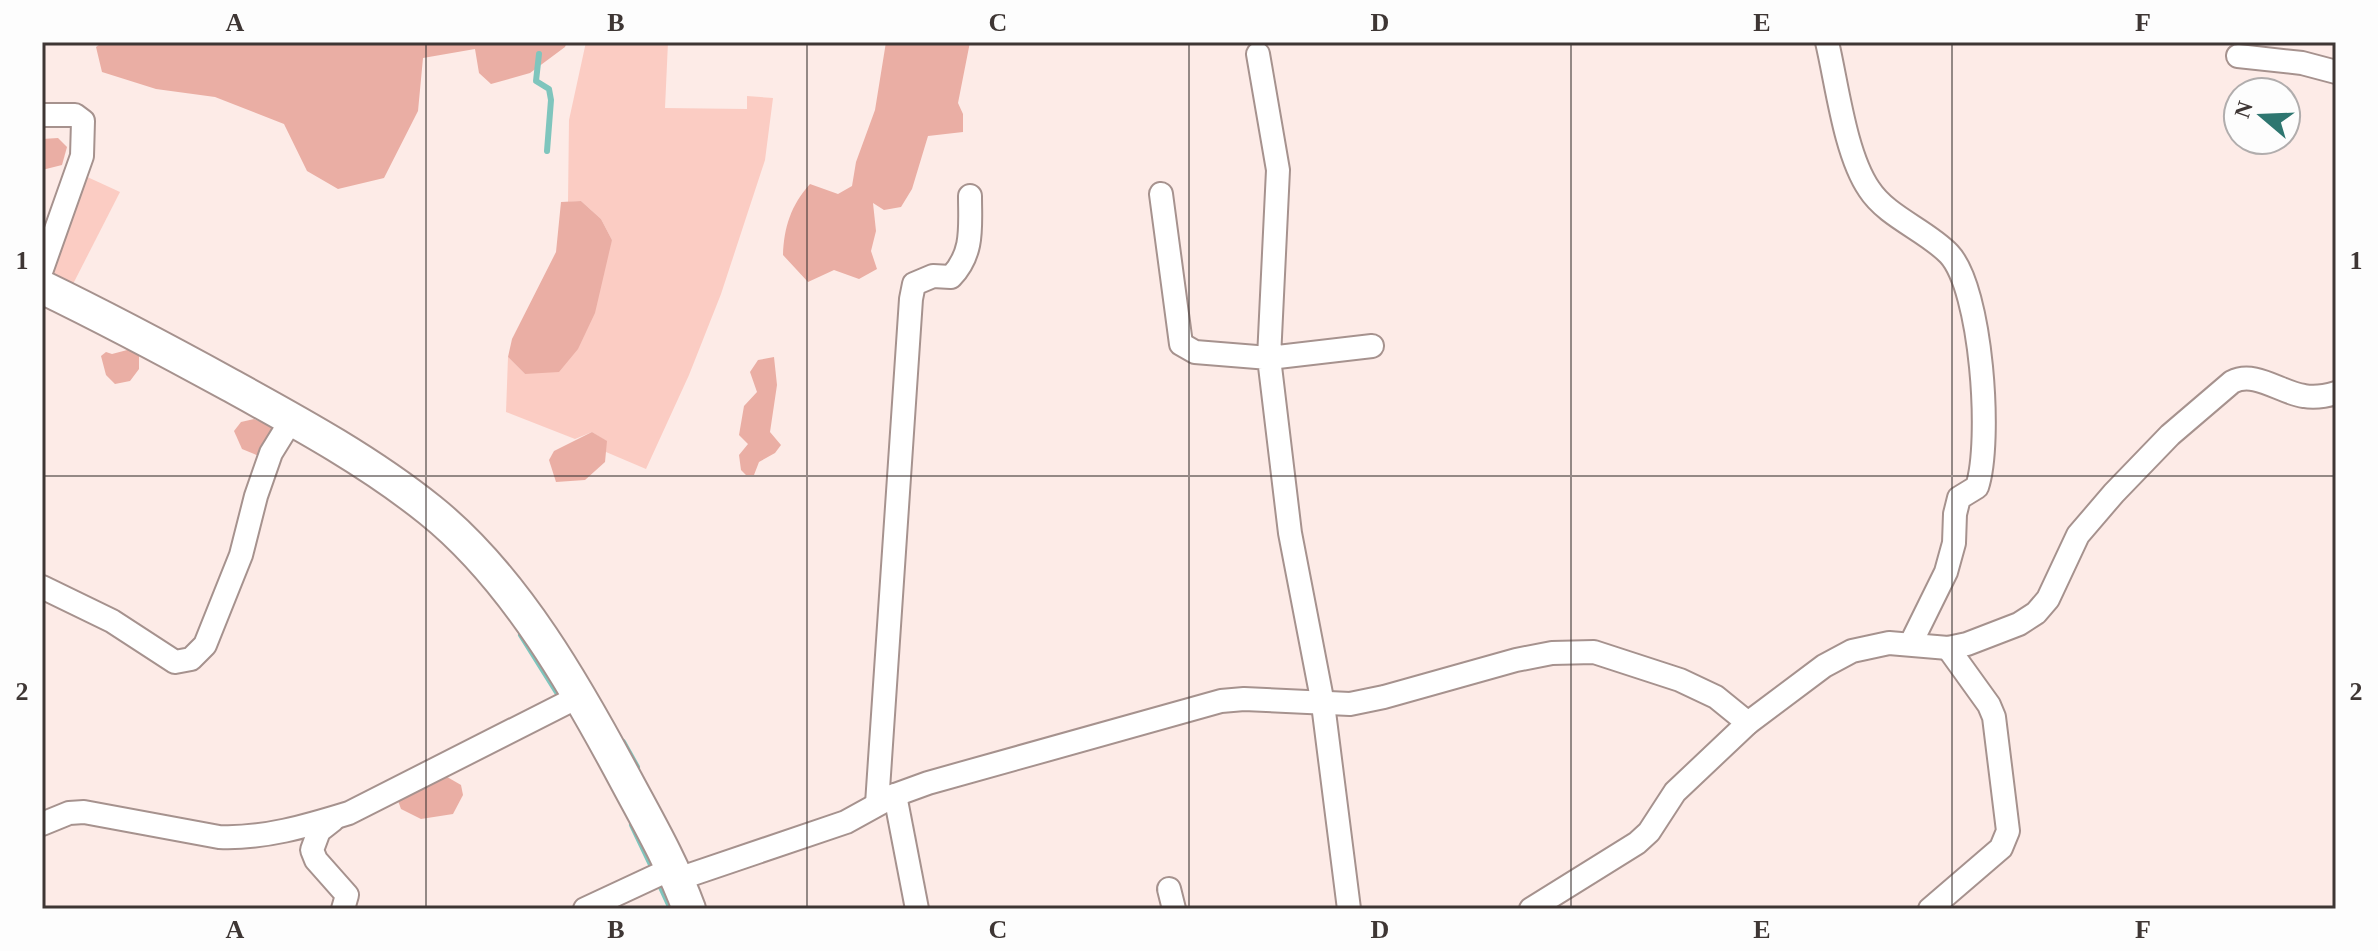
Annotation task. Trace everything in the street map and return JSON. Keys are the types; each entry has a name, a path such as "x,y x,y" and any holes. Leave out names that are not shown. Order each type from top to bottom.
{"street":[{"path":"1827,42 1853,153 1864,181 1883,205 1952,257 1962,275 1979,341 1983,405 1981,475 1977,487 1959,498 1954,543 1946,572 1911,643"},
{"path":"1258,54 1278,170 1269,358 1290,533 1323,704 1349,909"},
{"path":"2238,56 2302,63 2336,72"},
{"path":"42,115 75,115 83,121 84,137 82,156 42,269"},
{"path":"1161,194 1181,344 1195,352 1269,358 1372,346"},
{"path":"917,909 886,800 911,299 914,284 933,276 951,277 963,264 969,241 970,196"},
{"path":"42,287 292,419 369,466 432,511 515,598 578,697 680,886"},
{"path":"1543,906 1637,843 1654,825 1675,792 1748,723 1824,666 1852,651 1889,643 1948,648 1967,644 2019,624 2036,613 2048,599 2078,535 2170,435 2232,382 2241,378 2252,379 2304,396 2323,397 2336,393"},
{"path":"42,587 112,621 175,662 191,659 205,645 241,555 271,453 292,419"},
{"path":"1930,909 2001,848 2008,831 1994,717 1989,705 1948,648"},
{"path":"585,909 680,886 846,822 886,800 956,774 1221,701 1244,699 1350,704 1516,660 1552,653 1594,652 1680,680 1716,697 1748,723"},
{"path":"42,824 69,813 84,812 219,837 240,838 310,825 337,817 578,697"},
{"path":"337,817 319,831 312,850 316,860 347,895 343,909"}],"shaded area":[{"path":"103,42 567,42 565,47 530,73 491,84 479,73 475,49 423,58 418,111 384,178 338,189 307,171 284,124 215,97 156,89 102,72 96,47"},
{"path":"586,42 668,42 665,108 747,109 747,96 773,98 765,160 721,294 689,375 646,469 606,452 606,441 592,432 575,439 506,412 508,357 525,374 612,240 601,219 581,201 568,202 569,120"},
{"path":"886,42 970,42 958,103 963,114 963,132 928,136 912,189 901,207 884,210 873,203 876,231 871,251 877,269 859,279 834,270 808,282 783,255 790,217 810,184 838,194 852,186 856,162 875,110"},
{"path":"58,138 67,147 62,165 42,170 42,139"},
{"path":"83,175 120,192 73,284 47,274"},
{"path":"581,201 601,219 612,240 595,313 578,349 559,372 525,374 508,357 512,339 556,252 561,202"},
{"path":"131,349 139,356 139,369 130,381 115,384 106,375 101,356 106,352 112,354"},
{"path":"774,357 777,385 770,432 781,445 775,453 759,462 754,475 746,475 741,470 739,455 748,444 739,435 744,406 757,392 750,372 758,360"},
{"path":"254,419 274,428 259,456 242,449 234,431 241,422"},
{"path":"592,432 607,441 605,462 585,480 556,482 549,460 554,451"},
{"path":"442,774 461,785 463,795 453,814 421,819 401,809 397,798"}],"waterway":[{"path":"539,54 536,81 549,89 551,100 547,151"},
{"path":"521,635 558,694"},
{"path":"623,742 637,767"},
{"path":"632,825 654,871"},
{"path":"660,885 671,909"}]}
